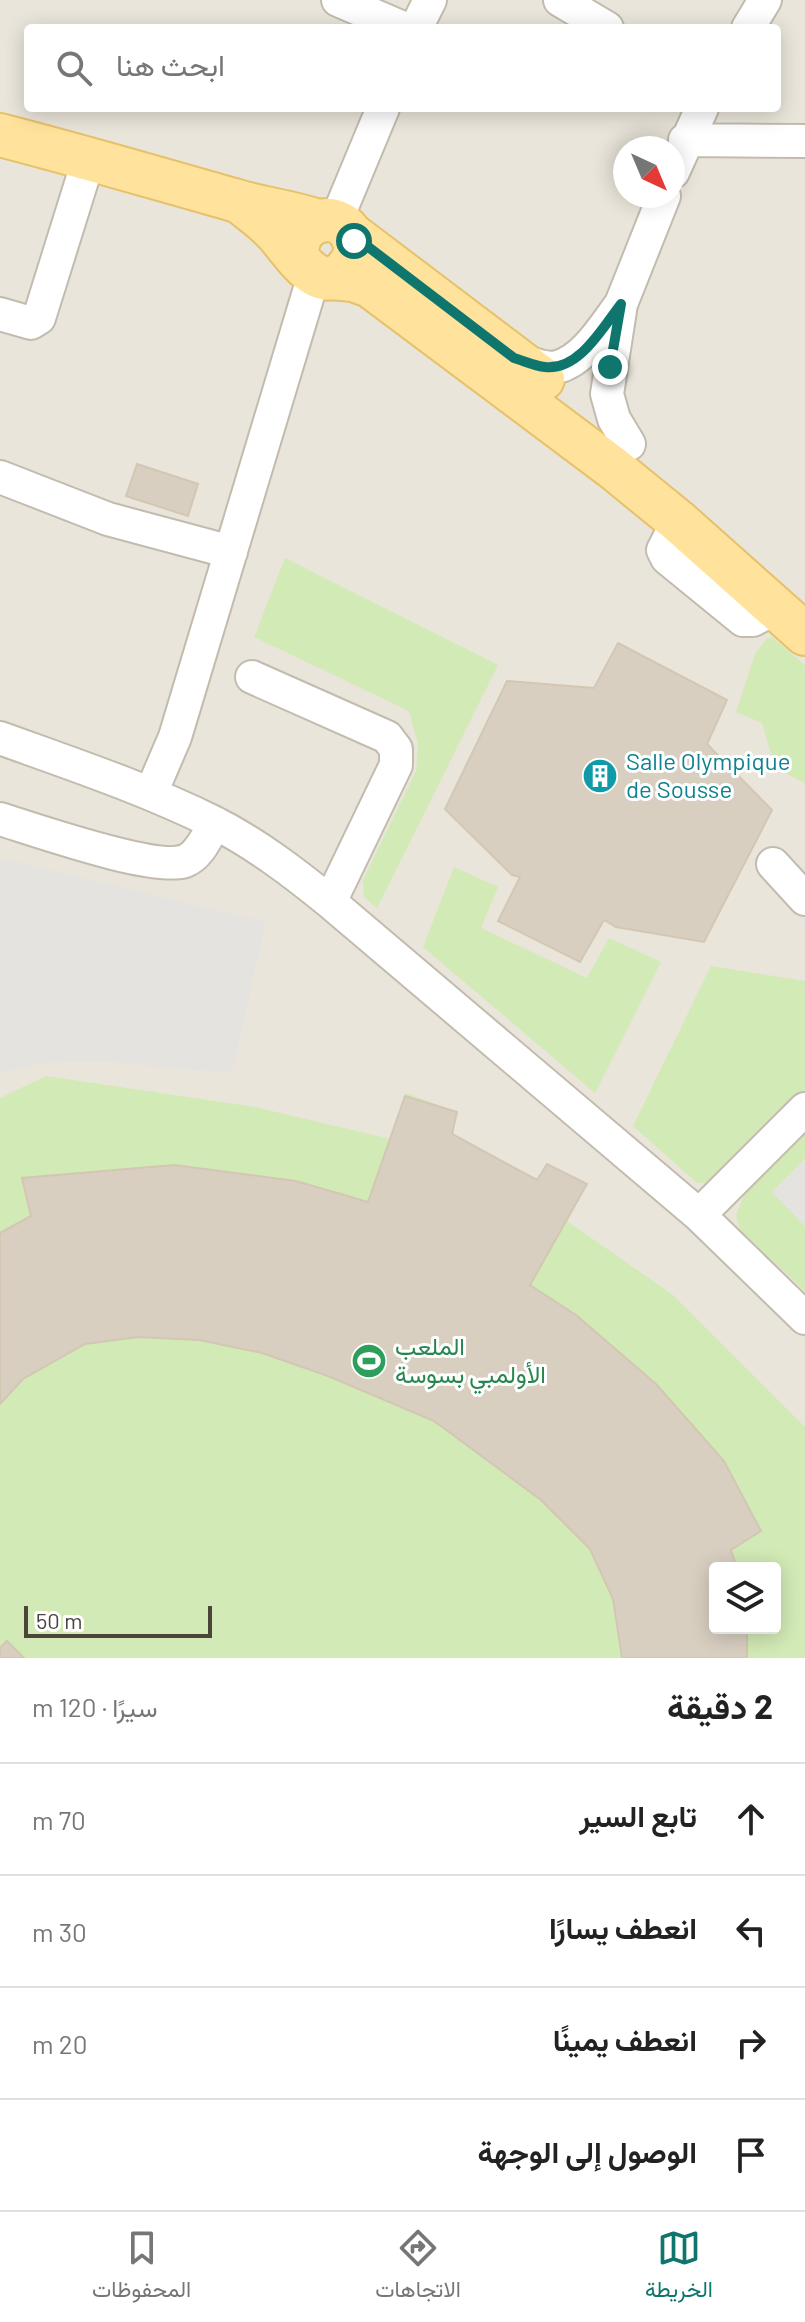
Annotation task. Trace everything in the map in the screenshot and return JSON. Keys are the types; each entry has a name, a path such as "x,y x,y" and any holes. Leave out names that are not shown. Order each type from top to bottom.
{"main road":[{"path":"0,135 239,202 279,209 335,225 629,444 795,613"},
{"path":"239,202 272,228 314,271 370,286 613,468 795,613"},
{"path":"314,271 340,274 352,260 355,251 335,225"}],"street":[{"path":"338,0 394,24"},
{"path":"418,24 430,0"},
{"path":"560,0 600,24"},
{"path":"750,24 765,0"},
{"path":"335,225 381,112"},
{"path":"700,112 685,140 805,141"},
{"path":"0,314 31,323 39,318 89,158"},
{"path":"629,444 614,419 607,394 621,304 659,208"},
{"path":"151,793 175,737 314,271"},
{"path":"514,358 543,367 557,367 573,360 621,304"},
{"path":"0,477 108,519 231,552"},
{"path":"252,677 387,737 396,749 396,765 330,902"},
{"path":"0,738 151,793 215,823 274,858 699,1215 805,1318"},
{"path":"0,819 146,862 172,864 189,860 199,850 215,823"},
{"path":"773,864 805,899"},
{"path":"699,1215 805,1109"}],"shaded area":[{"path":"0,0 805,0 805,1658 0,1658"},
{"path":"0,858 266,922 234,1065 227,1073 109,1062 68,1062 39,1063 0,1074"},
{"path":"805,1159 805,1226 772,1192"}],"green space":[{"path":"285,558 498,665 377,908 364,897 363,880 416,771 418,744 409,711 254,637"},
{"path":"767,638 773,638 805,665 805,783 775,768 762,723 736,712 755,654"},
{"path":"454,867 498,887 481,928 587,978 609,938 661,962 595,1093 423,947"},
{"path":"711,966 805,981 805,1090 714,1183 697,1183 633,1126"},
{"name":"الملعب الأولمبي بسوسة","path":"46,1076 255,1107 390,1139 406,1093 457,1112 453,1134 537,1179 547,1164 587,1184 567,1221 673,1295 805,1427 805,1658 0,1658 0,1098"},
{"path":"805,1131 805,1159 772,1192 805,1226 805,1291 740,1230 736,1215 745,1193"}],"building":[{"path":"137,464 198,484 188,516 126,496"},
{"name":"Salle Olympique de Sousse","path":"618,643 727,700 707,744 772,810 704,942 616,927 604,920 580,962 498,921 520,877 512,875 445,809 507,681 594,688"},
{"path":"405,1096 457,1112 452,1134 537,1180 547,1164 587,1184 530,1285 576,1315 656,1384 724,1461 761,1531 731,1550 735,1562 709,1562 709,1634 747,1634 747,1658 622,1658 613,1599 590,1549 541,1500 434,1421 328,1376 262,1353 199,1340 138,1337 85,1344 23,1379 0,1404 0,1233 31,1216 22,1178 174,1165 296,1181 368,1202"},
{"path":"7,1641 24,1658 0,1658 0,1648"}],"place":[{"name":"Salle Olympique de Sousse","path":"600,776"},
{"name":"الملعب الأولمبي بسوسة","path":"369,1361"}],"route":[{"path":"354,241 350,233 514,358 543,367 557,367 573,360 621,304 610,367"}]}
